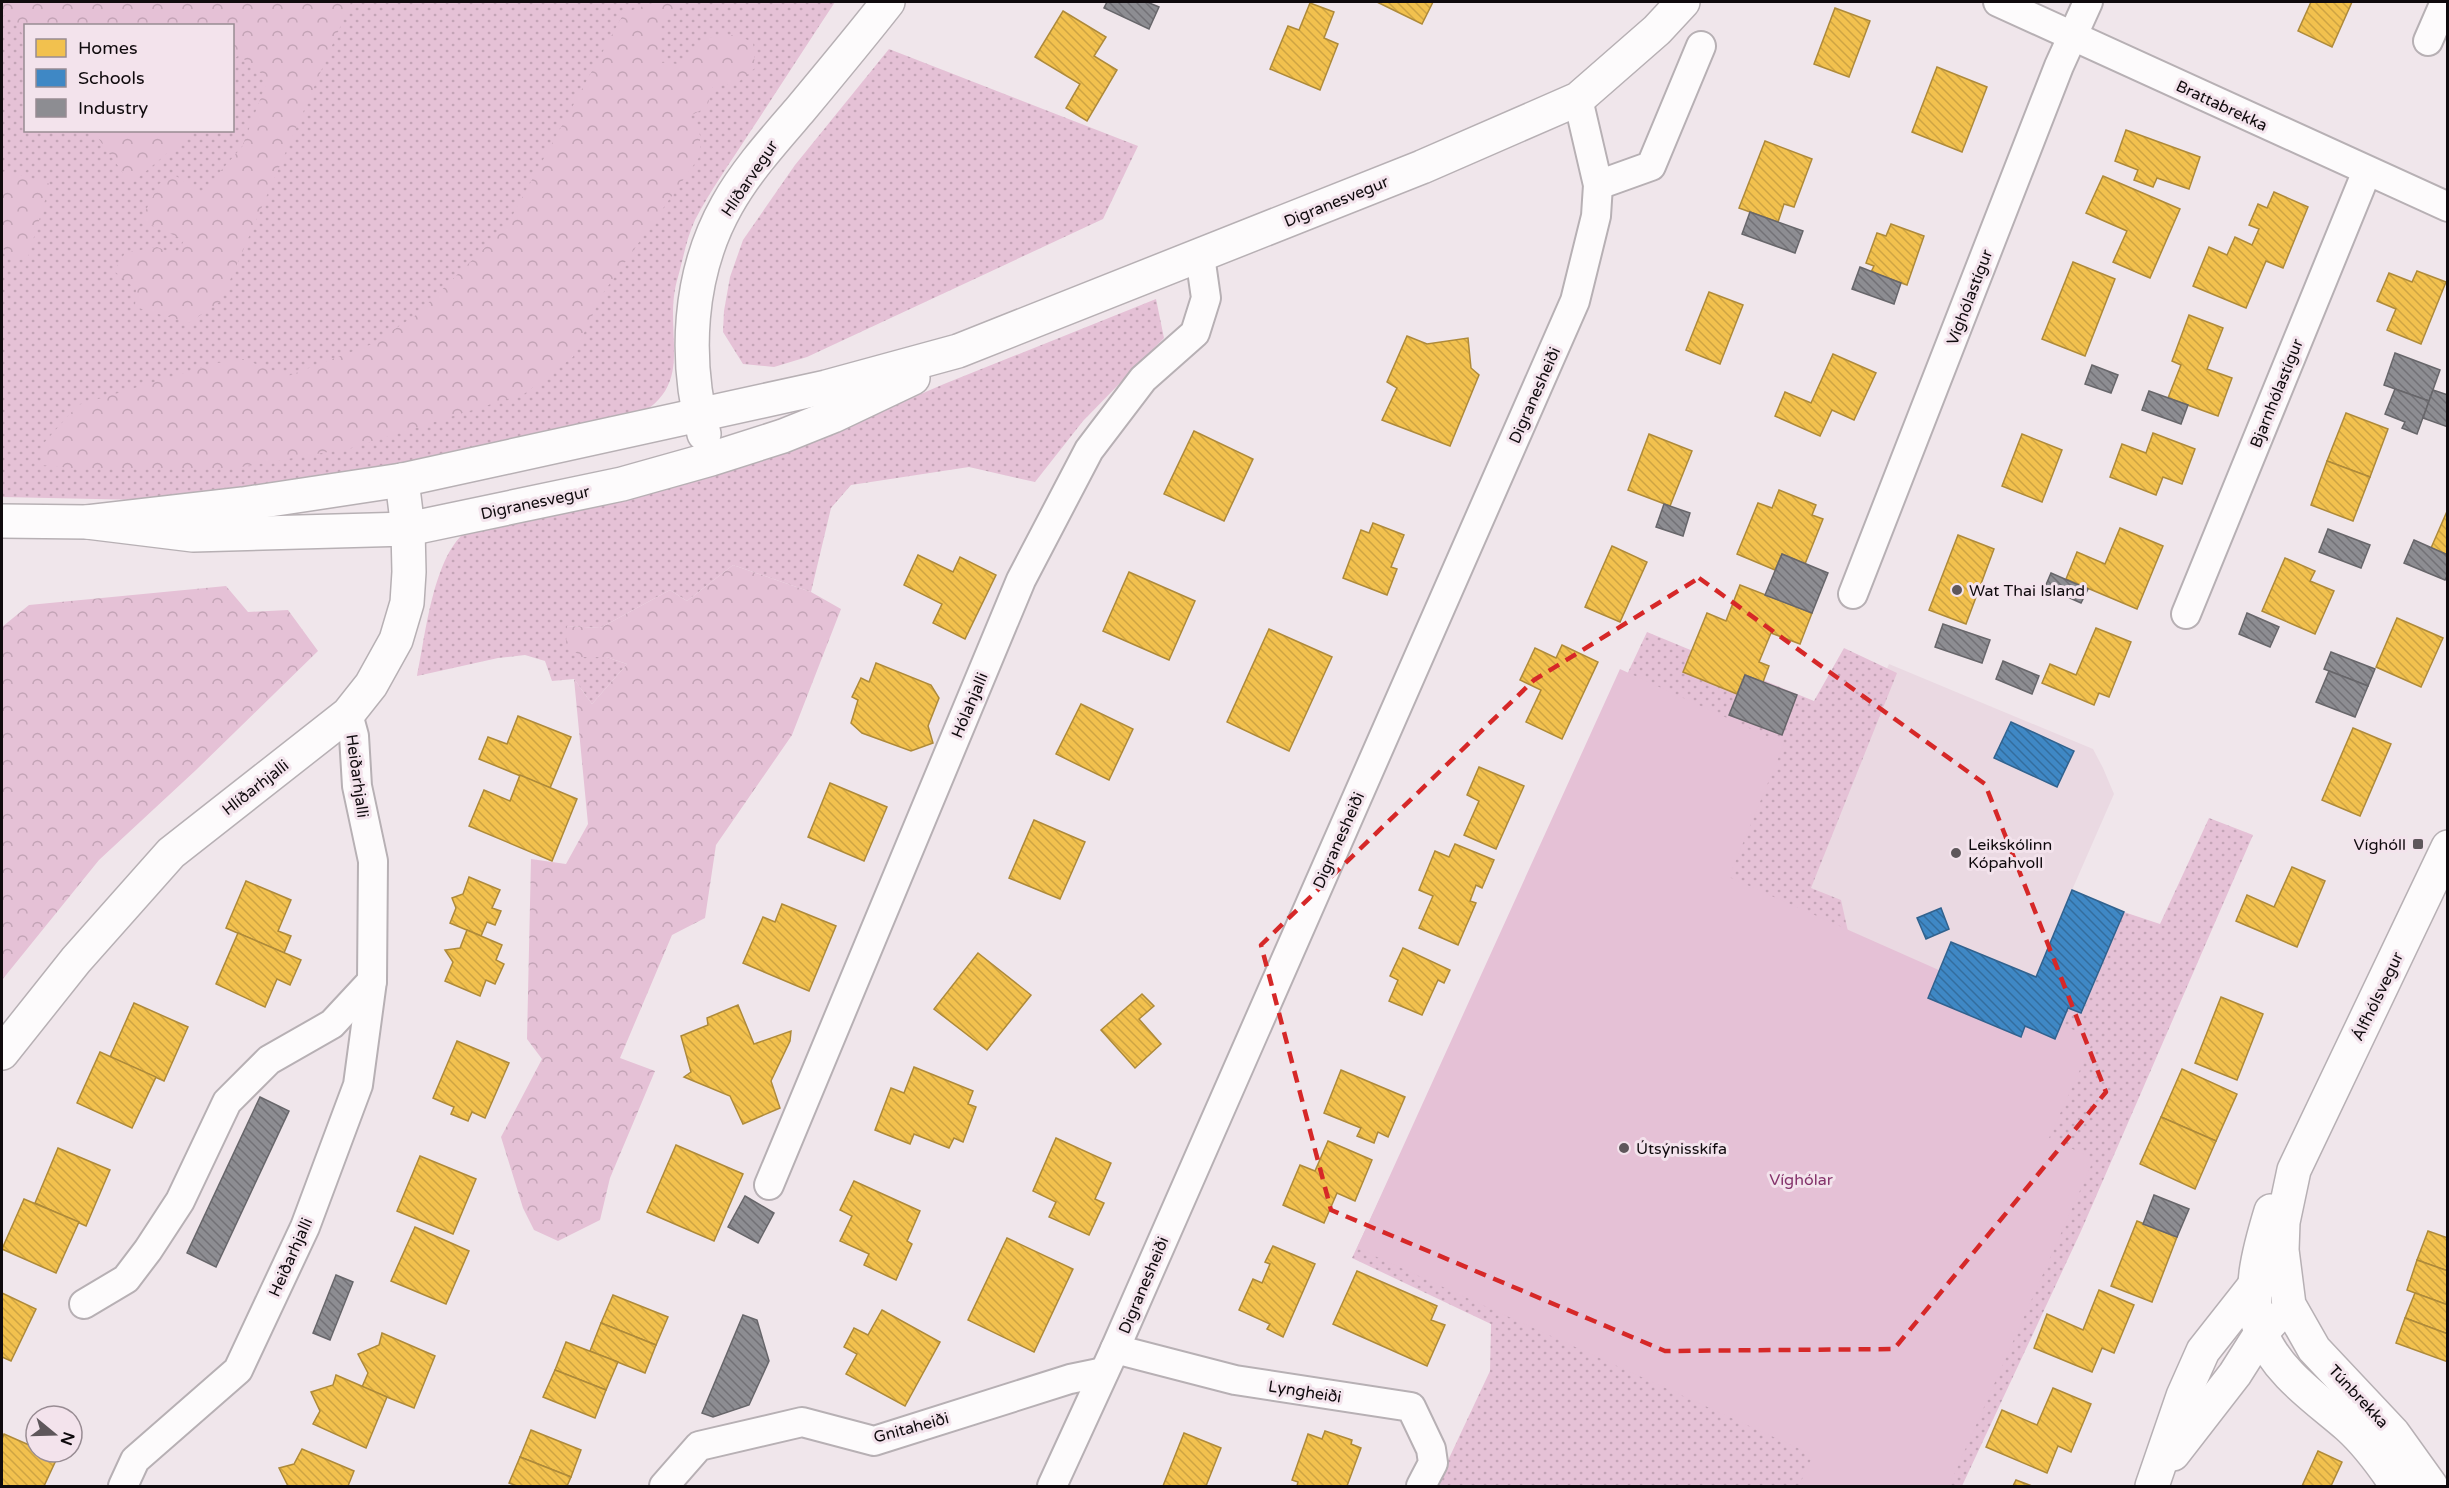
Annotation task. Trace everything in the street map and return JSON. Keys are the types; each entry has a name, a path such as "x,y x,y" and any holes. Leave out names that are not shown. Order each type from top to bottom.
{"street":[{"name":"Hlíðarvegur","path":"711,459 699,414 693,369 692,316 703,260 727,204 765,151 888,2"},
{"name":"Digranesvegur","path":"87,522 255,502 402,480 826,387 958,351 1422,166 1578,99 1657,30 1683,2"},
{"name":"Brattabrekka","path":"1998,2 2448,207"},
{"name":"Víghólastígur","path":"1853,594 2072,36 2088,2"},
{"path":"2428,41 2445,2"},
{"path":"1598,185 1651,166 1701,46"},
{"name":"Digranesheiði","path":"1052,1486 1110,1361 1575,301 1596,216 1598,185 1578,99"},
{"name":"Bjarnhólastígur","path":"2186,614 2367,171"},
{"name":"Hólahjalli","path":"769,1185 1021,580 1089,450 1143,379 1195,333 1206,298 1200,256"},
{"name":"Digranesvegur","path":"2,521 87,522 193,535 408,529 622,484 783,436 900,386 958,351"},
{"name":"Hlíðarhjalli","path":"2,1053 76,960 171,853 348,714 371,685 396,640 408,594 408,529 402,480"},
{"name":"Heiðarhjalli","path":"123,1486 135,1460 238,1370 305,1227 358,1085 372,981 373,861 357,786 354,736 348,714"},
{"name":"Álfhólsvegur","path":"2276,1289 2261,1248 2271,1212 2285,1177 2305,1145 2448,847"},
{"path":"84,1304 126,1279 148,1250 180,1201 227,1102 269,1059 332,1024 372,981"},
{"name":"Álfhólsvegur","path":"2155,1480 2235,1374 2261,1333 2255,1304 2276,1289"},
{"name":"Álfhólsvegur","path":"2155,1480 2183,1396 2203,1351 2276,1289"},
{"name":"Túnbrekka","path":"2276,1289 2314,1349 2393,1433 2431,1486"},
{"name":"Túnbrekka","path":"2261,1333 2271,1351 2288,1371 2318,1402 2349,1427 2397,1486"},
{"name":"Gnitaheiði","path":"664,1486 699,1446 802,1422 874,1441 1070,1379 1110,1361"},
{"name":"Lyngheiði","path":"1110,1361 1411,1407 1431,1449 1432,1463 1421,1486"}],"highlighted area":[{"path":"1699,578 1985,784 2106,1092 1894,1349 1665,1351 1331,1210 1261,945 1534,680"}],"shaded area":[{"name":"Leikskólinn Kópahvoll","path":"1889,664 2093,749 2103,768 2114,794 2072,890 2124,912 2081,1013 2055,1039 1855,963 1810,888 1834,828 1861,728"}],"green space":[{"path":"2,2 835,2 720,177 695,220 685,248 674,299 674,359 671,377 663,394 648,409 624,422 491,443 344,475 143,500 2,497"},
{"path":"2,2 351,2 221,301 189,323 135,307 136,289 114,271 125,253 157,247 177,255 184,240 141,220 159,184 173,174 201,193 242,147 268,79 239,55 234,59 234,24 24,24 24,37 8,13 2,17"},
{"path":"655,2 684,2 659,28 660,62 678,64 704,38 735,35 753,42 755,68 735,85 714,83 707,107 688,117 700,135 700,156 601,296 573,357 524,394 351,448 235,468 71,468 42,465 42,445 78,405 218,363 243,359 288,376 372,344 416,315 506,227 624,13"},
{"path":"889,49 1138,146 1103,219 807,357 774,367 743,364 723,332 730,277 743,240 795,165"},
{"path":"94,132 188,132 185,138 131,184"},
{"path":"6,171 50,184 27,260 9,259 2,246 2,172"},
{"path":"1156,299 1164,338 1083,421 1035,482 969,467 851,485 831,508 811,592 733,565 687,601 670,590 600,628 567,626 581,657 606,657 627,664 592,704 574,679 552,681 545,661 525,655 498,658 417,676 439,575 457,541 469,529 847,426 944,384"},
{"path":"733,565 811,592 841,609 792,735 716,845 705,918 672,935 620,1058 655,1071 610,1178 600,1220 558,1241 534,1230 523,1208 501,1137 542,1059 527,1039 531,859 566,864 588,824 574,679 592,704 627,664 606,657 581,657 566,644 567,626 600,628 670,590 687,601"},
{"path":"226,586 248,612 288,610 318,651 196,770 99,860 2,980 2,627 29,605"},
{"name":"Víghólar","path":"1647,632 1814,701 1844,648 1897,673 1811,888 1841,900 1855,963 2055,1039 2068,1008 2082,1013 2124,912 2160,924 2209,818 2253,835 2081,1231 1962,1486 1436,1486 1490,1371 1491,1324 1352,1258"},
{"name":"Víghólar","path":"1620,669 1784,744 1729,877 2094,1039 2049,1138 2094,1159 1949,1486 1799,1486 1813,1455 1357,1248"}],"building: Homes":[{"path":"1377,2 1433,2 1422,24"},
{"path":"2311,2 2352,2 2332,47 2298,31"},
{"path":"1310,3 1334,12 1324,38 1338,44 1320,90 1270,69 1288,26 1299,30"},
{"path":"1835,8 1870,21 1849,77 1814,64"},
{"path":"1063,11 1106,37 1094,56 1117,70 1087,121 1066,108 1080,84 1035,57"},
{"path":"1937,67 1987,87 1962,152 1912,132"},
{"path":"2126,130 2200,157 2189,189 2157,178 2153,187 2134,180 2138,170 2115,161"},
{"path":"1765,141 1812,159 1794,207 1784,204 1778,222 1739,208"},
{"path":"2103,176 2180,209 2150,278 2113,262 2127,231 2086,213"},
{"path":"2274,192 2308,207 2283,268 2266,261 2246,308 2193,286 2209,247 2227,255 2235,237 2252,245 2259,229 2249,225 2258,204 2267,208"},
{"path":"1891,224 1924,236 1907,285 1871,272 1874,266 1866,263 1877,233 1886,236"},
{"path":"2073,262 2115,279 2085,356 2042,339"},
{"path":"2417,271 2446,282 2421,344 2387,330 2396,309 2377,301 2389,273 2412,282"},
{"path":"1709,292 1743,305 1720,364 1686,350"},
{"path":"2189,315 2223,328 2207,369 2232,378 2218,416 2168,398 2181,365 2172,361"},
{"path":"1407,336 1427,344 1468,338 1471,368 1479,375 1450,446 1382,420 1397,388 1387,382"},
{"path":"1833,354 1876,373 1854,420 1832,410 1820,436 1775,416 1785,392 1811,403"},
{"path":"2346,413 2388,429 2370,477 2327,461"},
{"path":"1194,431 1253,459 1224,521 1164,494"},
{"path":"2153,433 2195,449 2182,484 2163,477 2156,495 2110,477 2122,444 2146,453"},
{"path":"1649,434 1692,451 1670,506 1628,490"},
{"path":"2022,434 2062,450 2042,502 2002,486"},
{"path":"2327,461 2370,477 2353,521 2311,505"},
{"path":"1779,490 1816,505 1812,515 1823,519 1805,564 1782,554 1775,570 1737,554 1758,503 1772,508"},
{"path":"2448,509 2448,555 2431,548"},
{"path":"1373,523 1404,535 1391,567 1397,569 1387,595 1343,578 1361,530 1369,533"},
{"path":"2120,528 2163,546 2137,609 2066,579 2077,552 2105,564"},
{"path":"1958,535 1994,549 1966,624 1929,610"},
{"path":"1612,546 1647,562 1620,622 1585,607"},
{"path":"918,555 953,572 960,557 996,575 965,639 933,623 942,604 904,585"},
{"path":"2285,558 2315,571 2310,581 2334,591 2315,634 2262,611"},
{"path":"1129,572 1195,601 1169,660 1103,631"},
{"path":"1740,585 1812,613 1800,644 1771,633 1759,662 1769,666 1763,682 1745,675 1737,694 1683,672 1707,613 1726,621"},
{"path":"2397,618 2443,638 2421,687 2376,667"},
{"path":"2096,628 2131,642 2109,697 2099,693 2094,705 2042,683 2050,664 2076,675"},
{"path":"1269,629 1332,657 1289,751 1227,722"},
{"path":"1562,645 1598,662 1562,739 1526,722 1541,690 1520,680 1535,648 1556,658"},
{"path":"876,663 931,685 939,698 928,726 933,743 911,751 862,733 851,723 858,700 852,697 861,678 869,682"},
{"path":"1081,704 1133,729 1109,780 1056,754"},
{"path":"518,716 571,737 550,788 479,759 488,737 507,744"},
{"path":"2353,728 2391,744 2360,816 2322,800"},
{"path":"1479,767 1524,786 1496,849 1464,835 1479,801 1467,795"},
{"path":"520,775 577,799 552,861 469,826 484,790 510,801"},
{"path":"830,783 887,807 864,861 808,837"},
{"path":"1034,820 1085,842 1060,899 1009,878"},
{"path":"1455,844 1494,860 1482,888 1476,885 1470,901 1476,903 1458,945 1419,928 1433,896 1419,890 1435,851 1449,857"},
{"path":"2292,867 2325,881 2297,947 2236,921 2247,895 2274,907"},
{"path":"469,877 500,890 492,908 501,911 495,925 487,922 481,936 450,923 456,908 452,898 463,894"},
{"path":"246,881 291,900 278,931 291,936 284,953 226,928"},
{"path":"782,904 836,926 809,991 743,963 763,917 775,922"},
{"path":"467,930 502,945 496,960 504,964 495,984 486,980 480,996 445,981 453,962 445,950 460,948"},
{"path":"238,933 301,960 290,985 277,979 265,1007 216,984"},
{"path":"1403,948 1450,970 1444,983 1438,980 1422,1015 1389,1001 1398,980 1390,976"},
{"path":"978,953 1031,995 987,1050 934,1009"},
{"path":"1142,994 1154,1006 1139,1019 1161,1044 1135,1068 1101,1030"},
{"path":"2221,997 2263,1014 2237,1080 2195,1063"},
{"path":"134,1003 188,1027 164,1081 110,1057"},
{"path":"738,1005 754,1044 791,1031 790,1041 771,1081 780,1108 743,1124 730,1096 684,1077 691,1072 681,1036 708,1025 707,1018"},
{"path":"457,1041 509,1063 485,1118 472,1112 468,1121 451,1114 454,1107 433,1098"},
{"path":"100,1052 156,1077 132,1128 77,1103"},
{"path":"914,1067 973,1091 968,1104 976,1107 963,1142 954,1138 949,1148 914,1134 910,1144 875,1130 891,1088 904,1093"},
{"path":"2182,1069 2237,1094 2216,1141 2161,1117"},
{"path":"1341,1070 1405,1097 1388,1137 1378,1132 1374,1143 1357,1136 1361,1128 1324,1113"},
{"path":"2161,1117 2216,1141 2195,1189 2140,1164"},
{"path":"1056,1138 1111,1163 1095,1199 1104,1203 1089,1235 1049,1217 1056,1202 1033,1191"},
{"path":"1328,1141 1372,1160 1355,1201 1337,1193 1324,1223 1283,1205 1300,1165 1315,1171"},
{"path":"676,1145 743,1174 714,1241 647,1212"},
{"path":"58,1148 110,1170 86,1226 35,1203"},
{"path":"420,1156 476,1179 453,1234 397,1211"},
{"path":"854,1181 920,1211 907,1241 912,1244 896,1280 864,1265 869,1254 840,1241 852,1216 840,1210"},
{"path":"24,1199 79,1222 56,1273 2,1249"},
{"path":"2137,1221 2177,1237 2152,1302 2111,1286"},
{"path":"415,1227 469,1251 446,1304 391,1281"},
{"path":"2428,1231 2448,1238 2448,1271 2417,1260"},
{"path":"1007,1238 1073,1269 1034,1352 968,1320"},
{"path":"1273,1246 1315,1264 1283,1337 1267,1329 1270,1324 1239,1310 1253,1279 1262,1283 1270,1264 1265,1262"},
{"path":"2417,1260 2448,1271 2448,1305 2407,1290"},
{"path":"1357,1271 1437,1306 1431,1320 1445,1325 1427,1366 1333,1324"},
{"path":"2099,1290 2134,1305 2114,1353 2102,1348 2092,1372 2034,1348 2047,1314 2083,1330"},
{"path":"2,1293 36,1309 11,1361 2,1357"},
{"path":"2415,1293 2448,1305 2448,1334 2405,1318"},
{"path":"613,1295 668,1317 656,1345 601,1323"},
{"path":"882,1310 940,1342 905,1406 846,1374 857,1354 844,1347 854,1328 868,1335"},
{"path":"2405,1318 2448,1334 2448,1362 2396,1343"},
{"path":"601,1323 656,1345 645,1373 590,1351"},
{"path":"382,1333 435,1356 414,1408 362,1387 368,1373 358,1354 379,1345"},
{"path":"566,1342 618,1362 606,1390 555,1370"},
{"path":"555,1370 606,1390 595,1418 543,1397"},
{"path":"336,1375 387,1397 366,1448 313,1424 320,1411 311,1392 333,1385"},
{"path":"2053,1388 2091,1404 2071,1452 2058,1446 2047,1473 1986,1447 2002,1410 2037,1425"},
{"path":"531,1430 581,1450 571,1477 520,1457"},
{"path":"1325,1431 1352,1440 1351,1444 1361,1448 1347,1486 1297,1486 1298,1482 1292,1480 1308,1434 1322,1439"},
{"path":"1184,1433 1221,1448 1206,1486 1163,1486"},
{"path":"4,1434 24,1443 24,1464 54,1464 44,1486 2,1486 2,1439"},
{"path":"302,1449 354,1471 348,1486 288,1486 279,1468 294,1464"},
{"path":"2318,1451 2342,1462 2331,1486 2302,1486"},
{"path":"520,1457 571,1477 567,1486 517,1486 509,1483"},
{"path":"2016,1480 2032,1486 2013,1486"}],"building: Schools":[{"path":"2011,722 2074,751 2057,787 1994,758"},
{"path":"2072,890 2124,912 2081,1013 2068,1008 2055,1039 2025,1026 2021,1037 1928,998 1951,942 2036,977"},
{"path":"1941,908 1949,929 1926,939 1917,918"}],"building: Industry":[{"path":"1107,2 1147,2 1159,7 1149,29 1104,8"},
{"path":"1750,212 1803,231 1795,253 1742,234"},
{"path":"1860,267 1901,283 1894,304 1852,289"},
{"path":"2395,353 2440,370 2429,401 2384,385"},
{"path":"2092,365 2118,375 2111,393 2085,384"},
{"path":"2395,389 2429,401 2417,434 2402,428 2405,422 2385,414"},
{"path":"2433,390 2448,395 2448,427 2423,418"},
{"path":"2149,391 2188,405 2181,424 2142,410"},
{"path":"1664,504 1690,513 1683,536 1656,527"},
{"path":"2328,529 2370,545 2361,568 2319,552"},
{"path":"2414,540 2448,555 2448,574 2445,580 2404,563"},
{"path":"1782,554 1828,573 1812,613 1765,595"},
{"path":"2051,573 2088,589 2081,603 2045,587"},
{"path":"2247,613 2279,627 2270,647 2239,634"},
{"path":"1943,624 1990,640 1982,663 1935,647"},
{"path":"2331,652 2375,669 2368,686 2324,669"},
{"path":"2003,661 2039,676 2032,694 1996,679"},
{"path":"2329,671 2368,686 2355,717 2316,702"},
{"path":"1745,675 1797,695 1782,735 1729,715"},
{"path":"260,1097 289,1111 216,1267 187,1253"},
{"path":"2154,1195 2189,1209 2177,1237 2143,1224"},
{"path":"745,1196 774,1213 758,1243 728,1227"},
{"path":"336,1275 353,1282 330,1340 313,1333"},
{"path":"743,1315 757,1320 769,1361 749,1405 713,1417 702,1413"}],"place":[{"name":"Wat Thai Island","path":"1957,590"},
{"name":"Víghóll","path":"2418,844"},
{"name":"Leikskólinn Kópahvoll","path":"1956,853"},
{"name":"Útsýnisskífa","path":"1624,1148"}]}
